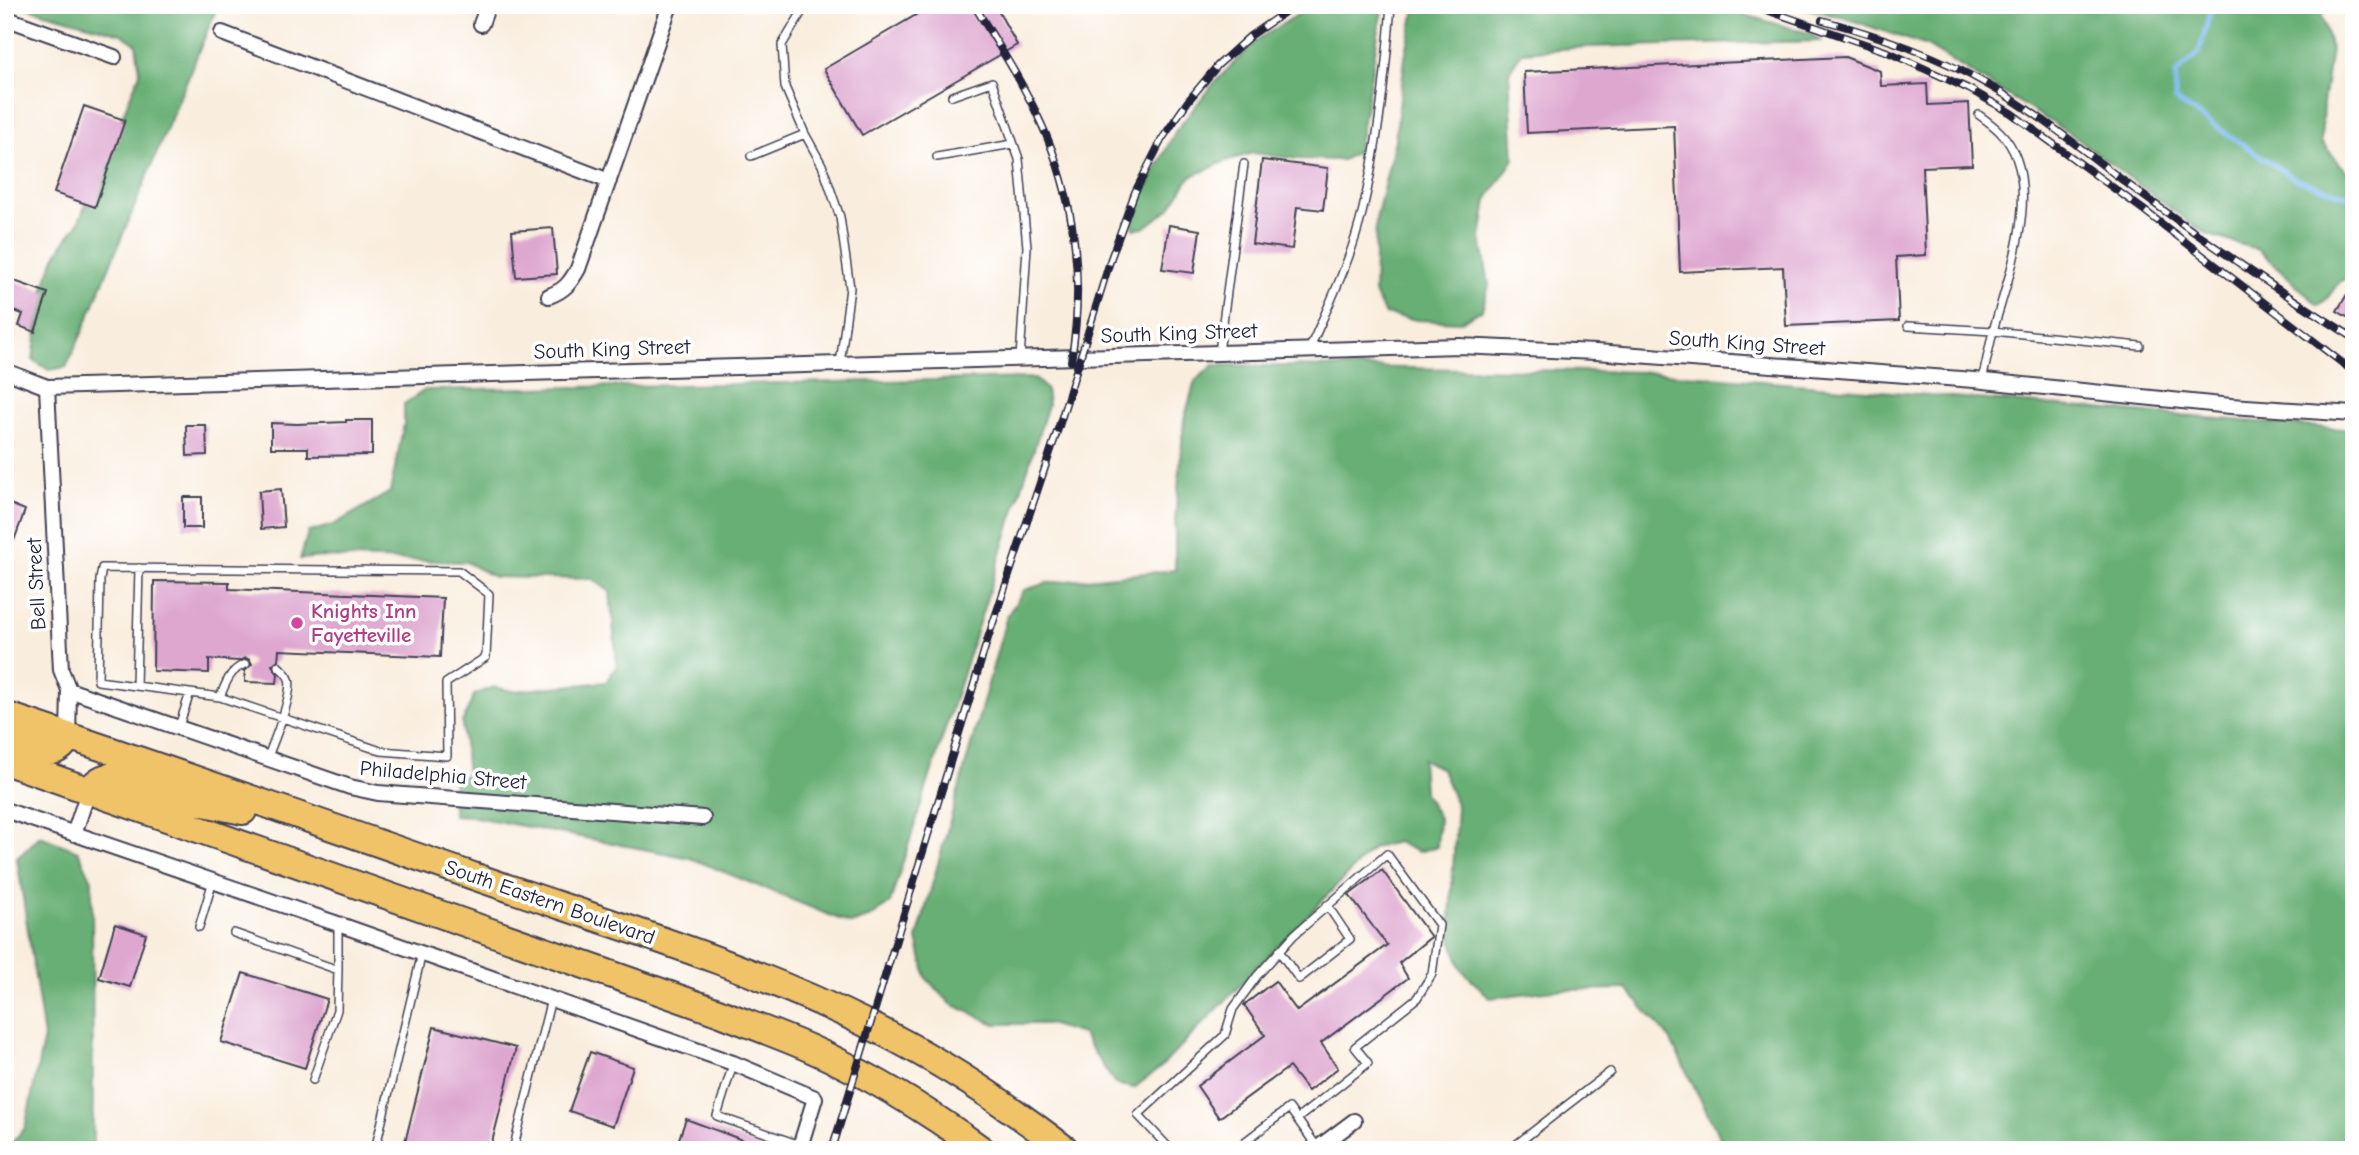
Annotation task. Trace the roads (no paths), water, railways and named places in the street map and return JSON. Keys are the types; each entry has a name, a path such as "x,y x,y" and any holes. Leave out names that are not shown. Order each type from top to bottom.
{"highway":[{"name":"South Eastern Boulevard","path":"5,715 640,933 807,997 871,1026 933,1059 1066,1150"},
{"path":"5,737 52,752 60,750 68,736"},
{"path":"5,761 718,1012 810,1048 898,1095 972,1142 991,1150"},
{"path":"88,792 95,782 115,776 180,797 358,836"}],"street":[{"path":"481,24 488,5"},
{"path":"549,296 561,292 569,285 578,269 670,5"},
{"path":"5,18 114,57"},
{"path":"222,33 609,181"},
{"name":"South King Street","path":"5,371 47,387 1459,346 1554,350 1982,381 2231,406 2354,414"},
{"name":"Bell Street","path":"47,387 61,670 69,690 68,736"},
{"name":"Philadelphia Street","path":"69,690 329,782 378,793 703,818"},
{"path":"74,834 88,792"},
{"path":"5,810 733,1063 814,1098 800,1147"},
{"path":"1316,1149 1353,1121"}],"lane":[{"path":"806,5 782,45 785,87 821,165 840,217 850,288 840,364"},
{"path":"1309,351 1343,273 1363,210 1374,154 1391,5"},
{"path":"952,96 992,82 1019,159 1027,247 1020,359"},
{"path":"1979,115 2002,133 2016,157 2023,192 2022,225 1982,381"},
{"path":"751,156 805,134"},
{"path":"937,157 1013,144"},
{"path":"1219,352 1244,164"},
{"path":"1908,326 1993,331 2140,346"},
{"path":"94,699 98,681 100,580 103,568 460,571 489,594 486,657 446,683 447,756 381,751 220,697 98,681"},
{"path":"136,686 139,568"},
{"path":"220,697 228,678 238,666 246,664"},
{"path":"267,760 282,718 289,680 278,666"},
{"path":"178,729 190,693"},
{"path":"1171,1150 1138,1115 1225,1035 1233,1009 1257,976 1294,934 1387,855 1439,925 1432,974 1417,998 1354,1047 1368,1063 1297,1119"},
{"path":"199,927 213,881"},
{"path":"1279,951 1299,979 1350,939 1328,905"},
{"path":"313,1080 337,1010 338,924"},
{"path":"234,933 338,970"},
{"path":"374,1150 422,953"},
{"path":"513,1150 551,999"},
{"path":"733,1063 717,1116 800,1147"},
{"path":"1509,1150 1610,1072"},
{"path":"1234,1150 1289,1108 1316,1149"}],"waterway":[{"path":"2212,5 2199,53 2176,74 2175,100 2297,180 2354,198"}],"railway":[{"path":"974,5 1033,106 1062,179 1077,269 1071,361"},
{"path":"832,1150 988,638 1059,426 1111,258 1135,192 1162,139 1188,101 1218,65 1250,36 1295,5"},
{"path":"1752,5 1888,52 1969,89 2011,113 2145,211 2354,372"},
{"path":"1822,20 1908,47 1950,65 2009,97 2215,246 2354,338"}],"place":[{"name":"Knights Inn Fayetteville","path":"297,623"}]}
